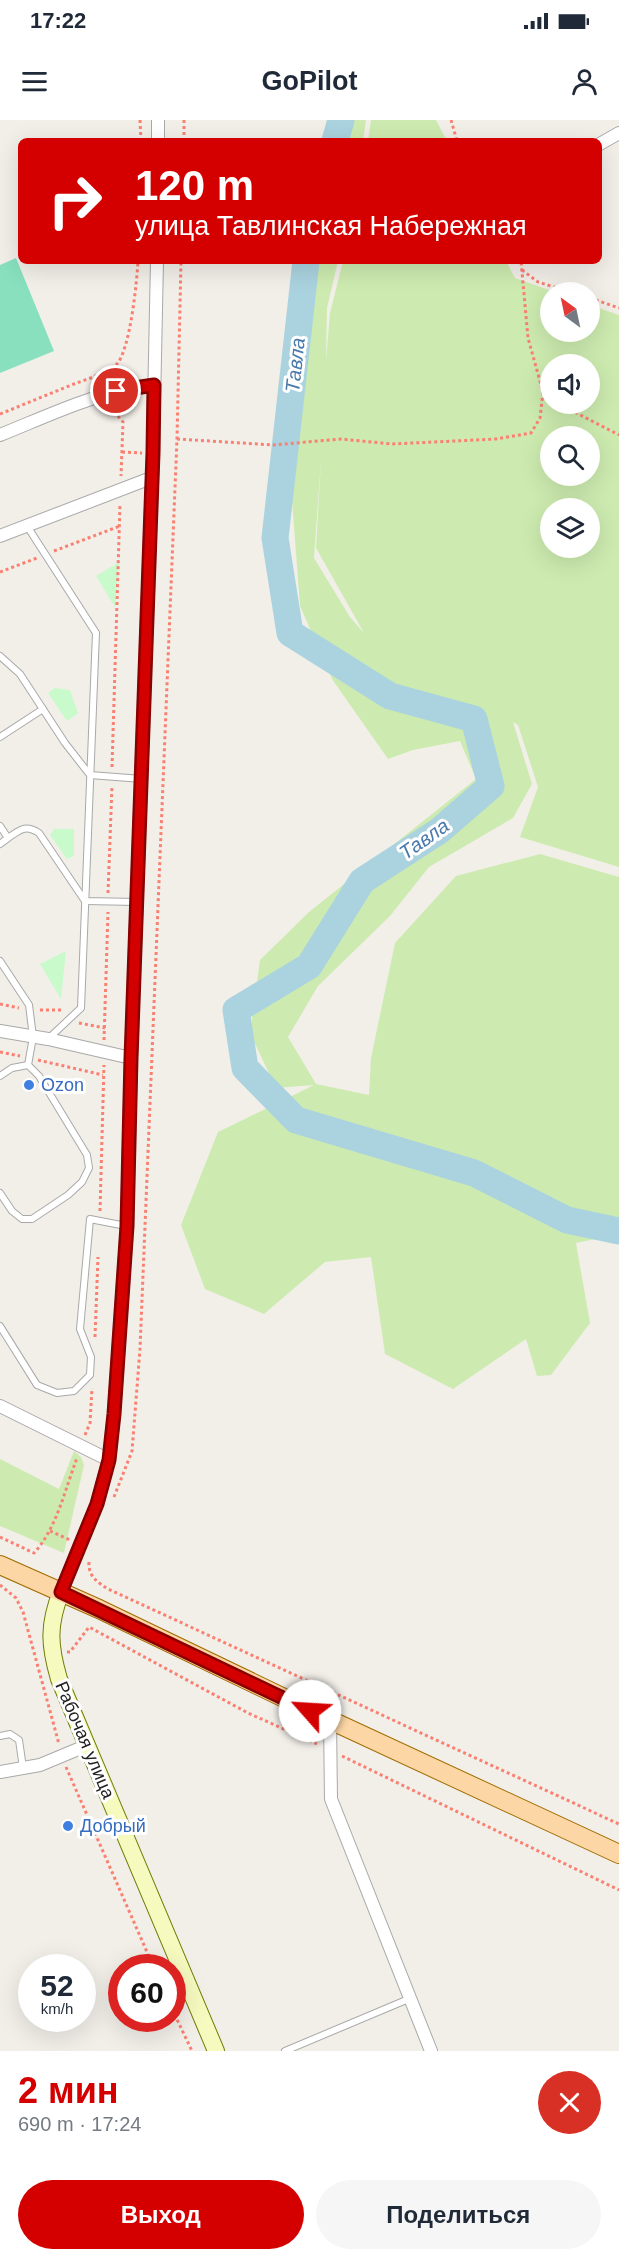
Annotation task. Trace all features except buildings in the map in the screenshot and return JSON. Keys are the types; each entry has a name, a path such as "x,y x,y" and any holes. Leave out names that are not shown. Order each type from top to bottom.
{"main road":[{"path":"3,1566 619,1854"}],"street":[{"path":"158,120 158,138"},
{"path":"602,143 619,133"},
{"path":"61,1592 97,1504 109,1460 127,1226 157,264"},
{"path":"0,435 103,394 128,387 154,385"},
{"path":"0,536 151,478"},
{"path":"0,1031 48,1039 131,1058"},
{"path":"0,1406 109,1460"},
{"name":"Рабочая улица","path":"61,1592 53,1613 50,1636 52,1656 59,1679 216,2051"},
{"path":"330,1720 331,1799 431,2051"},
{"path":"0,1772 62,1757 88,1745"}],"lane":[{"path":"27,526 96,633 81,1008 48,1039"},
{"path":"0,656 20,674 78,763 90,776 142,779"},
{"path":"0,737 43,709"},
{"path":"0,826 8,838"},
{"path":"0,844 23,829 31,828 39,833 85,901"},
{"path":"85,901 136,902"},
{"path":"0,961 29,1005 33,1037 28,1065"},
{"path":"0,1076 12,1068 28,1065"},
{"path":"0,1193 12,1211 22,1219 32,1219 82,1182 89,1168 87,1155 39,1076 28,1065"},
{"path":"0,1326 37,1385 57,1393 74,1391 90,1375 91,1357 80,1329 90,1219 127,1226"},
{"path":"0,1736 10,1734 19,1740 23,1768"},
{"path":"285,2051 411,1998"}],"path":[{"path":"140,120 141,138"},
{"path":"184,120 184,138"},
{"path":"451,120 456,138"},
{"path":"0,414 96,375 117,364 125,348 138,279 138,264"},
{"path":"110,1507 132,1451 140,1348 177,439 181,264"},
{"path":"521,264 523,305 528,338 540,381"},
{"path":"522,270 540,283"},
{"path":"600,301 619,308"},
{"path":"96,375 108,404 123,422 99,1221"},
{"path":"177,439 273,445 341,439 392,444 496,439 531,433 540,414"},
{"path":"578,414 619,435"},
{"path":"0,572 120,526"},
{"path":"0,1004 29,1010 66,1011 75,1022 105,1028"},
{"path":"0,1052 104,1075"},
{"path":"95,1339 98,1256"},
{"path":"0,1537 34,1552 44,1543 90,1423 92,1387"},
{"path":"50,1531 93,1551 88,1564 90,1572 95,1581 108,1589 619,1824"},
{"path":"0,1585 16,1598 22,1612 62,1757 148,1954"},
{"path":"183,2032 192,2051"}],"green space":[{"path":"328,120 366,120 363,138 325,138"},
{"path":"371,120 436,120 445,138 368,138"},
{"path":"16,258 54,351 0,373 0,265"},
{"path":"299,264 337,264 327,308 326,360 330,313 342,264 508,264 515,278 540,287 540,342 600,342 600,308 619,315 619,867 520,837 538,787 518,725 513,722 532,784 513,818 429,867 390,916 318,986 288,1037 316,1084 369,1095 371,1058 395,943 456,876 540,854 619,877 619,1234 576,1243 590,1323 551,1375 537,1376 526,1339 453,1389 385,1354 371,1257 325,1262 264,1314 205,1289 181,1225 218,1132 314,1085 276,1088 250,1033 260,960 309,912 476,779 460,741 413,750 388,759 332,679 300,606 292,500 286,332","holes":["321,459 316,548 364,633 350,617 314,558"]},
{"path":"119,562 115,607 96,576"},
{"path":"55,688 70,690 78,713 67,721 48,693"},
{"path":"54,829 74,829 74,856 67,859 50,835"},
{"path":"66,951 61,999 40,964"},
{"path":"74,1451 81,1457 84,1465 64,1553 0,1526 0,1459 59,1489"}],"waterway":[{"name":"Тавла","path":"336,138 341,120"},
{"name":"Тавла","path":"306,264 275,538 290,633 390,696 474,719 491,786 439,831 362,881 309,966 236,1010 245,1068 296,1120 474,1173 567,1220 619,1231"}],"place":[{"name":"Ozon","path":"29,1085"},
{"name":"Добрый","path":"68,1826"}],"route":[{"path":"116,391 128,387 154,385 127,1226 109,1460 97,1504 61,1592 310,1711"}]}
